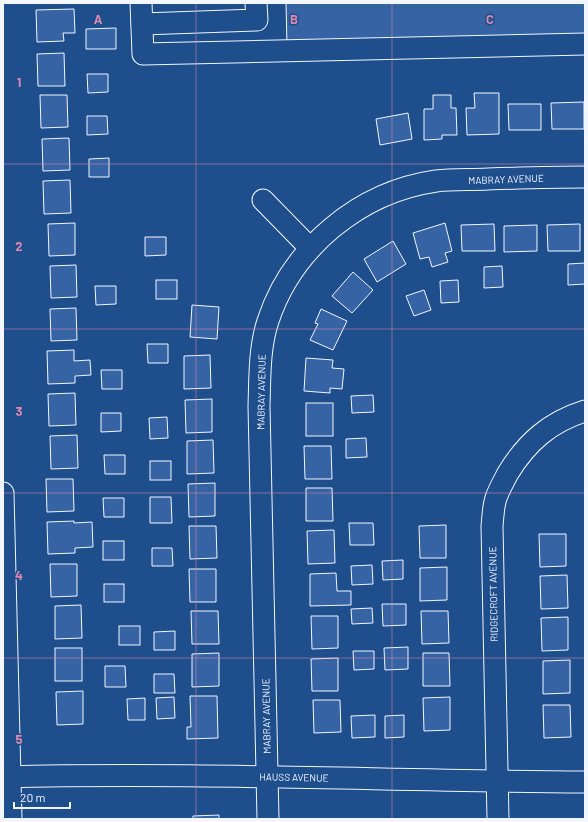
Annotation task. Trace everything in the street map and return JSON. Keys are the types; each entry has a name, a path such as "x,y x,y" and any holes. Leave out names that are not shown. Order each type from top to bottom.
{"street":[{"path":"141,3 143,54 585,44"},
{"path":"142,24 257,12 259,51"},
{"name":"MABRAY AVENUE","path":"268,819 259,406 260,354 267,322 280,292 293,270 310,248 339,221 372,201 403,188 436,181 585,177"},
{"path":"263,200 310,248"},
{"name":"RIDGECROFT AVENUE","path":"498,819 492,526 496,499 501,486 527,446 544,431 568,416 585,411"},
{"path":"3,493 6,777 11,819"},
{"name":"HAUSS AVENUE","path":"6,777 152,775 585,782"}],"building":[{"path":"286,3 585,3 585,37 287,45"},
{"path":"74,9 75,33 63,33 64,41 37,42 36,10"},
{"path":"116,28 116,49 86,49 86,29"},
{"path":"64,53 65,86 38,86 37,54"},
{"path":"87,74 108,74 108,92 88,93"},
{"path":"474,93 499,93 499,134 467,135 466,108 475,108"},
{"path":"40,95 67,95 68,127 41,128"},
{"path":"433,95 451,95 451,108 456,108 457,135 442,135 442,139 424,140 424,109 433,109"},
{"path":"584,102 584,129 552,129 551,103"},
{"path":"508,104 541,104 541,130 509,130"},
{"path":"408,113 412,139 380,145 376,119"},
{"path":"87,116 107,116 108,134 87,135"},
{"path":"69,138 70,170 43,171 42,139"},
{"path":"109,158 109,177 89,177 89,159"},
{"path":"70,180 71,213 44,214 43,181"},
{"path":"75,223 75,255 49,256 48,224"},
{"path":"445,223 452,251 445,253 448,262 432,267 429,257 420,259 413,233"},
{"path":"494,224 495,251 462,251 461,225"},
{"path":"580,224 580,251 548,251 547,225"},
{"path":"537,225 537,251 504,252 504,226"},
{"path":"145,237 166,237 166,255 145,256"},
{"path":"393,241 406,264 377,282 364,259"},
{"path":"585,263 585,284 568,285 568,264"},
{"path":"76,265 77,297 51,298 50,266"},
{"path":"502,266 503,287 484,288 484,267"},
{"path":"353,272 373,290 352,313 332,296"},
{"path":"156,280 177,280 177,299 156,299"},
{"path":"458,280 459,302 441,303 440,281"},
{"path":"95,286 116,286 116,304 96,305"},
{"path":"424,290 431,310 414,316 406,296"},
{"path":"192,305 219,307 217,339 190,337"},
{"path":"76,308 77,340 51,341 50,309"},
{"path":"321,309 347,321 333,350 310,340 318,324 315,323"},
{"path":"147,344 168,344 168,363 148,363"},
{"path":"74,350 74,361 90,360 91,375 75,376 75,383 48,384 47,351"},
{"path":"210,355 211,388 184,389 184,356"},
{"path":"306,358 333,360 332,368 344,369 342,389 330,388 330,393 304,391"},
{"path":"101,370 122,370 122,389 102,389"},
{"path":"75,393 76,425 49,426 48,394"},
{"path":"373,395 374,412 352,413 351,396"},
{"path":"212,399 212,432 186,433 185,400"},
{"path":"306,403 333,403 333,436 306,436"},
{"path":"101,413 121,413 121,431 101,432"},
{"path":"167,417 168,438 150,439 149,418"},
{"path":"77,435 78,468 51,469 50,436"},
{"path":"366,438 367,457 346,458 346,439"},
{"path":"213,440 214,473 187,474 187,441"},
{"path":"304,446 331,446 332,479 305,479"},
{"path":"104,455 125,455 125,474 105,474"},
{"path":"150,461 171,461 171,480 150,480"},
{"path":"46,479 73,479 74,511 47,512"},
{"path":"215,483 215,516 189,517 188,484"},
{"path":"306,488 332,488 333,521 306,521"},
{"path":"150,497 171,497 172,523 150,523"},
{"path":"103,498 124,498 124,517 104,517"},
{"path":"74,521 74,523 92,522 93,547 75,548 75,553 48,554 47,522"},
{"path":"349,523 373,523 374,545 350,545"},
{"path":"446,525 446,558 420,558 419,526"},
{"path":"189,526 216,526 217,558 190,559"},
{"path":"334,530 335,563 308,564 307,531"},
{"path":"539,534 566,534 566,566 540,567"},
{"path":"103,541 124,541 124,560 103,560"},
{"path":"152,548 172,548 173,566 152,566"},
{"path":"403,560 403,579 383,580 382,561"},
{"path":"50,564 77,564 77,596 51,597"},
{"path":"372,565 373,584 352,585 351,566"},
{"path":"447,567 447,600 420,601 420,568"},
{"path":"189,569 216,569 216,602 190,602"},
{"path":"336,573 337,591 351,591 351,605 310,606 310,574"},
{"path":"567,575 568,608 541,609 540,576"},
{"path":"104,584 124,584 124,602 104,602"},
{"path":"382,604 406,604 406,625 383,626"},
{"path":"81,605 82,638 55,639 55,606"},
{"path":"372,608 373,623 352,624 351,609"},
{"path":"191,611 218,611 219,644 192,644"},
{"path":"421,611 448,611 449,643 422,644"},
{"path":"311,616 338,616 338,648 312,649"},
{"path":"568,617 568,650 542,651 541,618"},
{"path":"119,626 140,626 140,645 119,645"},
{"path":"175,631 175,650 154,650 154,632"},
{"path":"408,647 408,669 385,670 384,648"},
{"path":"55,648 82,648 82,681 55,681"},
{"path":"353,651 374,651 374,669 354,670"},
{"path":"219,653 219,686 192,687 192,654"},
{"path":"423,653 449,653 450,686 423,686"},
{"path":"338,658 338,691 312,691 311,659"},
{"path":"570,660 570,693 543,694 543,661"},
{"path":"105,666 125,666 126,687 105,687"},
{"path":"154,674 174,674 175,693 154,693"},
{"path":"83,691 83,724 57,725 56,692"},
{"path":"190,696 217,696 218,738 187,739 187,727 191,727"},
{"path":"174,697 175,718 157,719 156,698"},
{"path":"450,697 450,730 424,731 423,698"},
{"path":"145,698 145,720 128,720 127,699"},
{"path":"313,700 340,700 341,732 314,733"},
{"path":"543,705 570,705 571,737 544,738"},
{"path":"375,715 375,737 352,738 351,716"},
{"path":"404,715 404,737 385,738 385,716"},
{"path":"219,815 219,819 193,819 193,816"}]}
